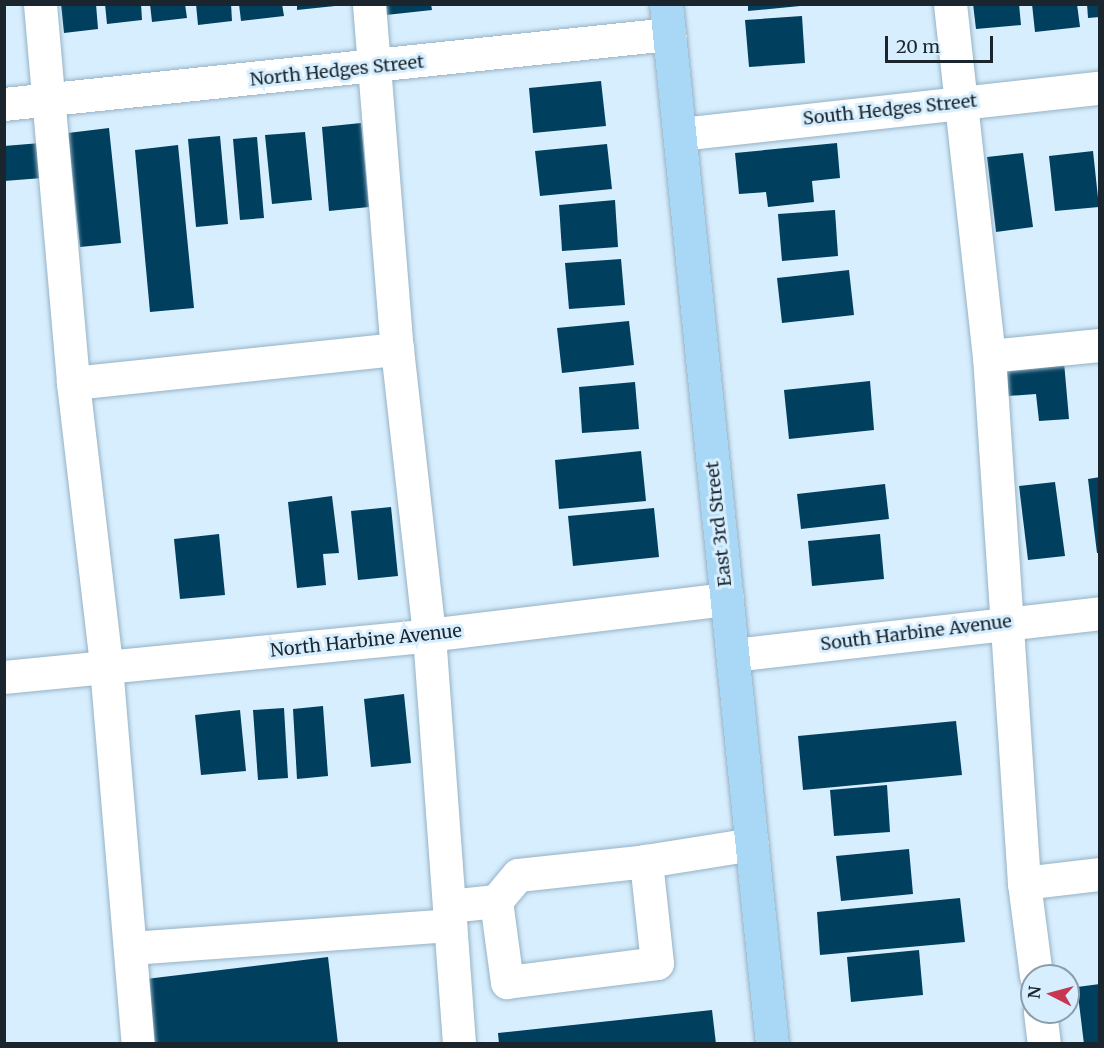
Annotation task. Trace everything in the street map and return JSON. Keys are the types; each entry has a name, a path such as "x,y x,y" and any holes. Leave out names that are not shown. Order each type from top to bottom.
{"main road":[{"name":"East 3rd Street","path":"667,19 734,655 772,1044"}],"street":[{"path":"40,4 73,383 106,666 138,1044"},
{"path":"369,4 397,349 429,635 459,1044"},
{"path":"950,4 989,356 1009,622 1024,883 1034,964"},
{"name":"North Hedges Street","path":"4,104 375,67 667,19"},
{"name":"South Hedges Street","path":"680,134 1100,88"},
{"path":"989,356 1100,345"},
{"path":"73,383 397,349"},
{"name":"North Harbine Avenue","path":"4,677 429,635 727,599"},
{"name":"South Harbine Avenue","path":"734,655 1100,613"},
{"path":"130,948 449,916 496,901 519,875 646,861 752,844"},
{"path":"496,901 507,982 657,963 646,861"},
{"path":"1024,883 1100,874"},
{"path":"1042,1024 1044,1044"}],"building":[{"path":"61,4 96,4 98,29 64,33"},
{"path":"105,4 141,4 142,20 107,24"},
{"path":"150,4 185,4 187,18 152,22"},
{"path":"196,4 231,4 232,21 198,25"},
{"path":"239,4 282,4 284,16 241,21"},
{"path":"297,4 335,4 335,6 297,10"},
{"path":"385,4 431,4 432,10 386,15"},
{"path":"748,4 800,4 800,6 748,11"},
{"path":"973,4 1019,4 1021,25 976,29"},
{"path":"1032,4 1077,4 1080,27 1035,32"},
{"path":"1087,4 1100,4 1100,17 1088,18"},
{"path":"802,16 805,63 749,67 745,20"},
{"path":"601,81 606,126 533,133 529,88"},
{"path":"361,123 369,207 329,211 322,127"},
{"path":"109,128 121,243 80,247 68,133"},
{"path":"305,132 312,200 272,204 265,135"},
{"path":"220,136 228,224 196,227 188,139"},
{"path":"257,137 264,218 240,220 233,139"},
{"path":"53,142 55,177 4,181 4,146"},
{"path":"837,143 840,178 812,181 814,202 768,207 766,192 739,194 735,153"},
{"path":"607,144 612,189 540,196 535,151"},
{"path":"178,145 194,308 150,312 135,150"},
{"path":"1093,151 1099,207 1055,211 1049,156"},
{"path":"1023,153 1033,227 996,232 987,157"},
{"path":"615,200 618,247 562,251 559,205"},
{"path":"835,210 838,256 782,261 778,214"},
{"path":"621,259 625,305 569,309 565,263"},
{"path":"849,270 854,315 782,323 777,278"},
{"path":"629,321 634,365 562,373 557,328"},
{"path":"1064,362 1069,419 1039,421 1036,394 1007,396 1005,367"},
{"path":"870,381 874,430 789,439 784,390"},
{"path":"635,382 639,429 582,433 579,387"},
{"path":"641,451 646,501 559,509 555,460"},
{"path":"1100,477 1100,553 1097,553 1088,479"},
{"path":"1055,482 1065,556 1028,560 1019,486"},
{"path":"885,484 889,519 801,529 797,494"},
{"path":"332,496 339,553 323,554 326,585 297,588 288,502"},
{"path":"391,507 398,576 358,580 351,511"},
{"path":"654,508 659,557 573,566 568,516"},
{"path":"219,534 225,595 180,599 174,539"},
{"path":"880,534 884,579 812,586 808,541"},
{"path":"404,694 411,763 371,767 364,699"},
{"path":"323,706 328,776 297,779 293,709"},
{"path":"284,708 288,778 258,780 253,710"},
{"path":"240,710 246,771 201,775 195,715"},
{"path":"956,721 962,775 803,790 798,736"},
{"path":"887,785 890,832 834,836 830,790"},
{"path":"909,849 913,894 841,901 836,856"},
{"path":"960,898 965,942 820,955 817,912"},
{"path":"919,950 923,995 851,1002 847,957"},
{"path":"328,957 338,1044 154,1044 146,979"},
{"path":"1100,984 1100,1044 1084,1044 1080,987"},
{"path":"712,1010 716,1044 499,1044 498,1033"}]}
